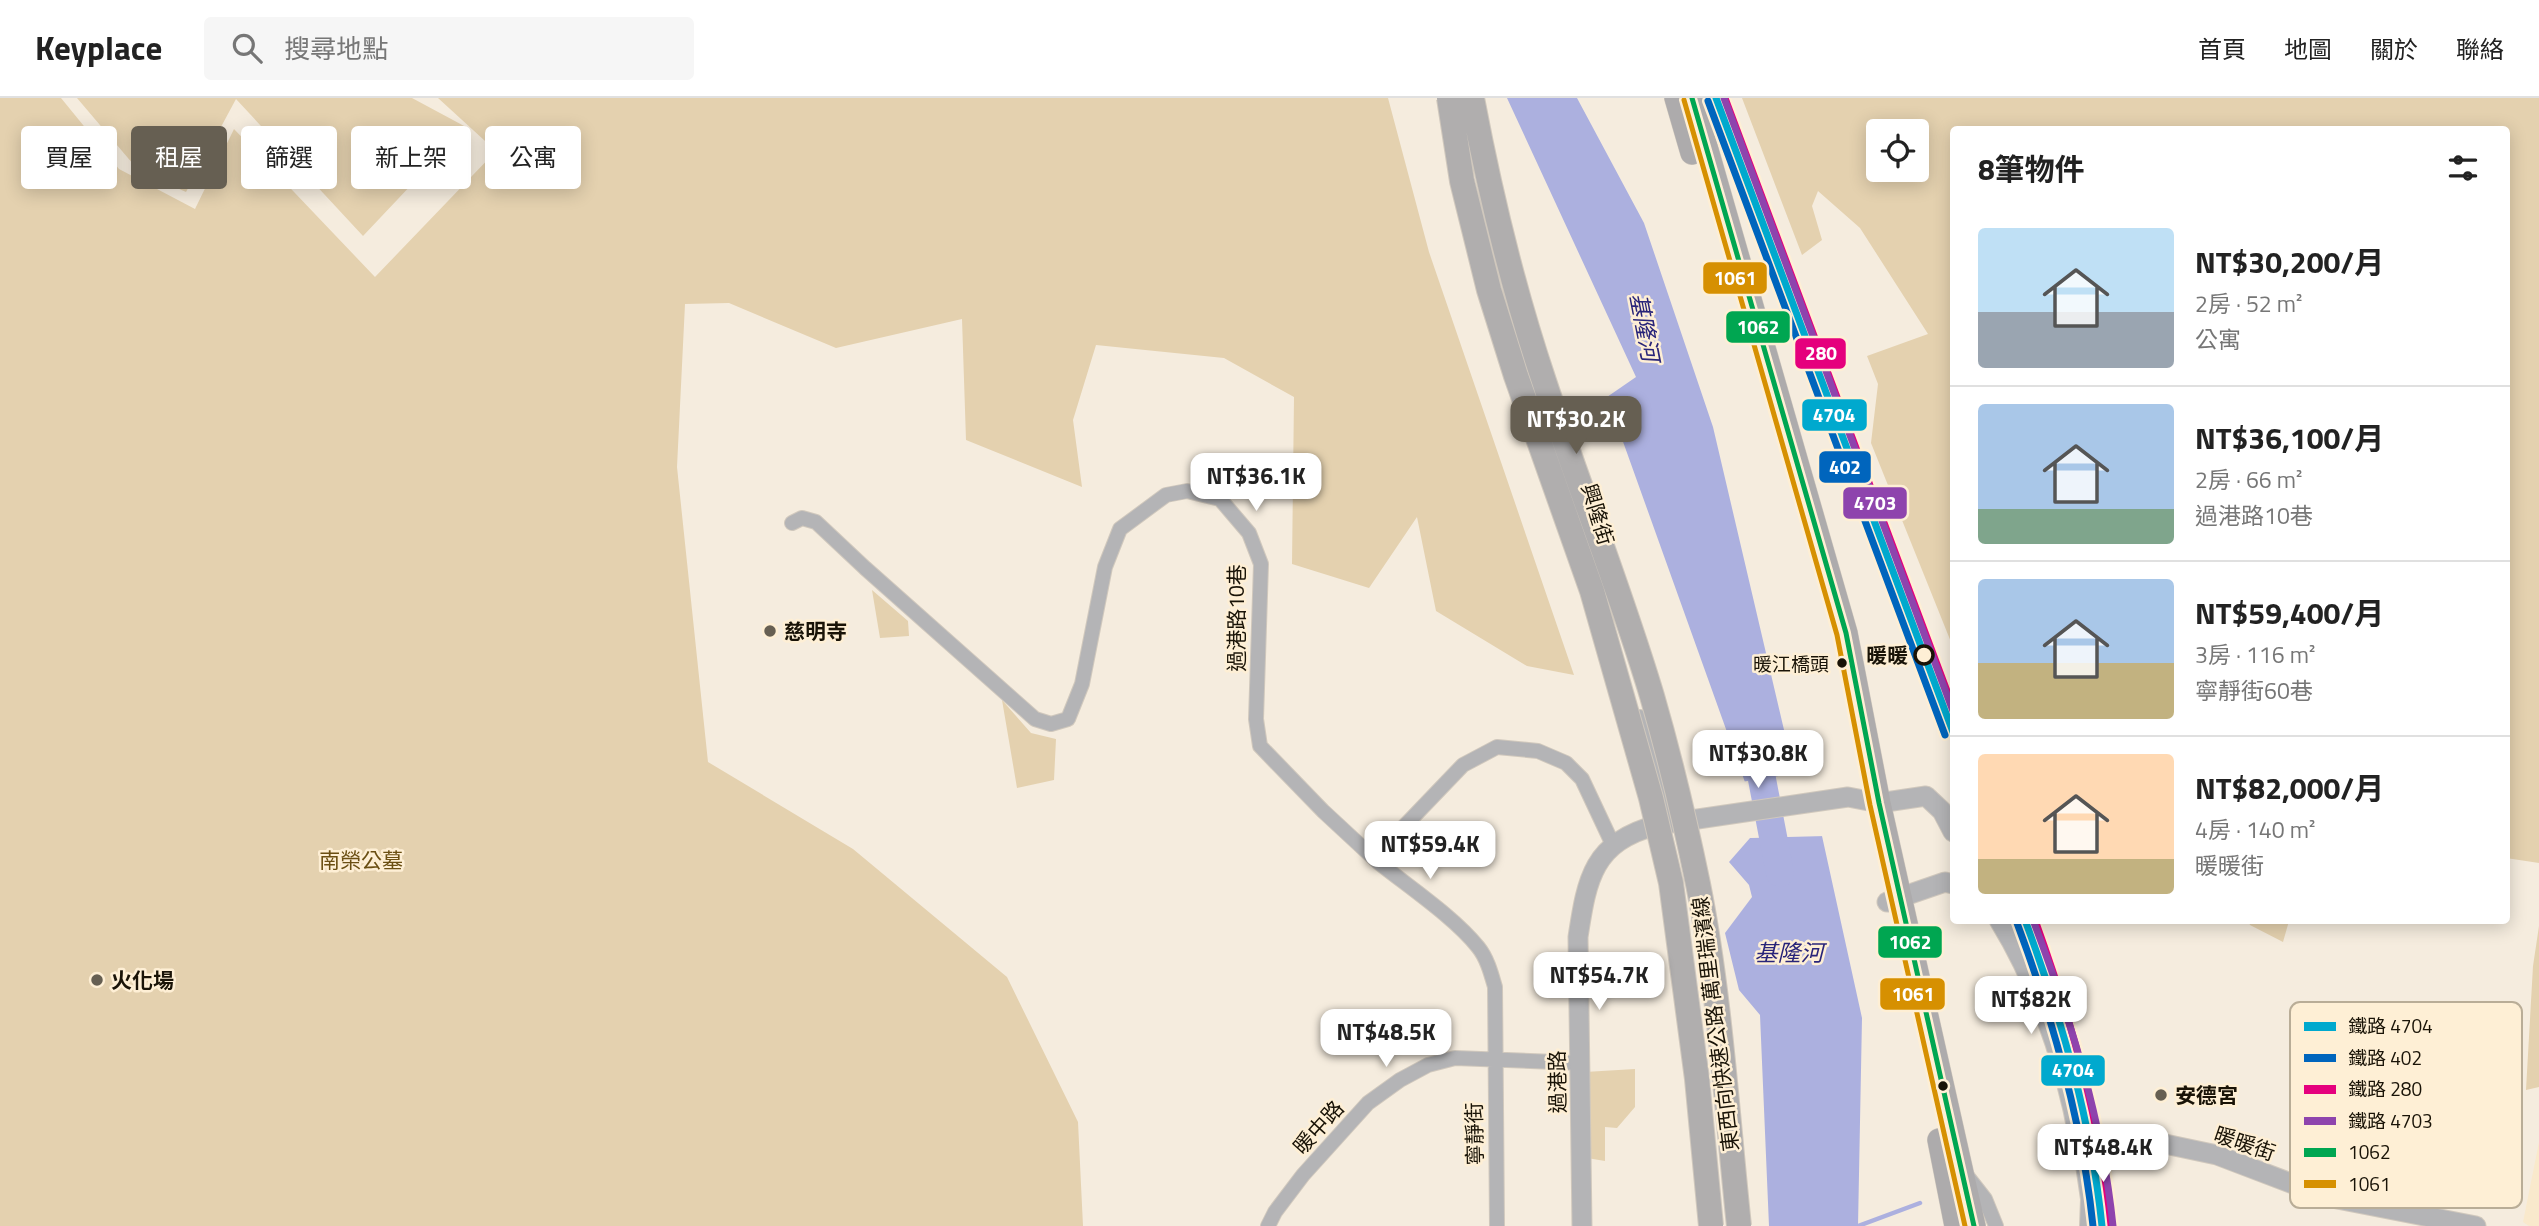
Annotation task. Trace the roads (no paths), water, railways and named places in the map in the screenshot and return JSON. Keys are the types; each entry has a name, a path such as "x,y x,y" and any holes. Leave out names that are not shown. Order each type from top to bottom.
{"highway":[{"name":"東西向快速公路 萬里瑞濱線","path":"1447,98 1462,181 1489,290 1516,376 1592,591 1651,798 1674,907 1697,1079 1711,1226"},
{"name":"東西向快速公路 萬里瑞濱線","path":"1472,98 1484,163 1502,235 1544,380 1619,590 1677,791 1699,886 1713,980 1739,1226"}],"main road":[{"path":"1676,98 1763,390 1830,635 1864,800 1894,900 1961,1169 1964,1223"},
{"path":"1692,98 1846,633 1864,800"},
{"path":"1894,900 1964,1223"}],"street":[{"name":"興隆街","path":"1447,98 1675,822"},
{"name":"過港路10巷","path":"792,523 802,518 816,522 1035,719 1051,724 1068,719 1082,684 1105,567 1120,529 1166,495 1187,491 1220,499 1249,533 1261,564 1256,719 1260,746 1323,811 1378,862"},
{"path":"1378,862 1393,838 1463,765 1497,747 1538,751 1566,763 1583,779 1613,845"},
{"path":"1864,800 1926,796 1942,811 1950,826"},
{"name":"過港路","path":"1582,1226 1579,927 1585,894 1600,858 1634,831 1675,822 1864,800"},
{"name":"寧靜街","path":"1378,862 1459,928 1479,948 1489,966 1495,987 1497,1226"},
{"path":"1894,900 1945,882 1950,883"},
{"path":"2001,924 2023,960 2043,1009 2072,1098 2088,1199 2087,1226"},
{"name":"暖中路","path":"1268,1226 1275,1212 1303,1175 1368,1103 1400,1080 1428,1065 1455,1058 1580,1063"},
{"name":"暖暖街","path":"2080,1145 2118,1139 2165,1144 2217,1155 2290,1183"},
{"path":"1961,1169 1985,1199 1996,1226"},
{"name":"暖暖街","path":"2384,1208 2476,1226"}],"water":[{"path":"1507,98 1577,98 1644,223 1713,427 1796,781 1746,785 1607,397 1636,377"},
{"name":"基隆河","path":"1822,836 1862,1018 1858,1226 1769,1226 1760,1015 1739,990 1725,933 1752,897 1749,885 1729,862 1750,838"}],"waterway":[{"name":"基隆河","path":"1756,748 1780,873"},
{"path":"1858,1226 1920,1203"}],"rail line":[{"name":"4704","path":"1716,98 1950,724"},
{"name":"4703","path":"1724,98 1950,703"},
{"name":"280","path":"1725,98 1950,699"},
{"name":"402","path":"1708,101 1945,735"},
{"name":"402","path":"2017,924 2065,1072 2082,1148 2093,1226"},
{"name":"4704","path":"2026,924 2063,1033 2083,1109 2102,1226"},
{"name":"4703","path":"2034,924 2083,1070 2101,1147 2113,1226"},
{"name":"280","path":"2036,924 2061,995 2092,1108 2111,1225"}],"place":[{"name":"慈明寺","path":"770,631"},
{"name":"暖暖","path":"1924,655"},
{"name":"暖江橋頭","path":"1842,663"},
{"name":"火化場","path":"97,980"},
{"name":"安德宮","path":"2161,1095"}],"park label":[{"name":"南榮公墓","path":"361,860"}]}
